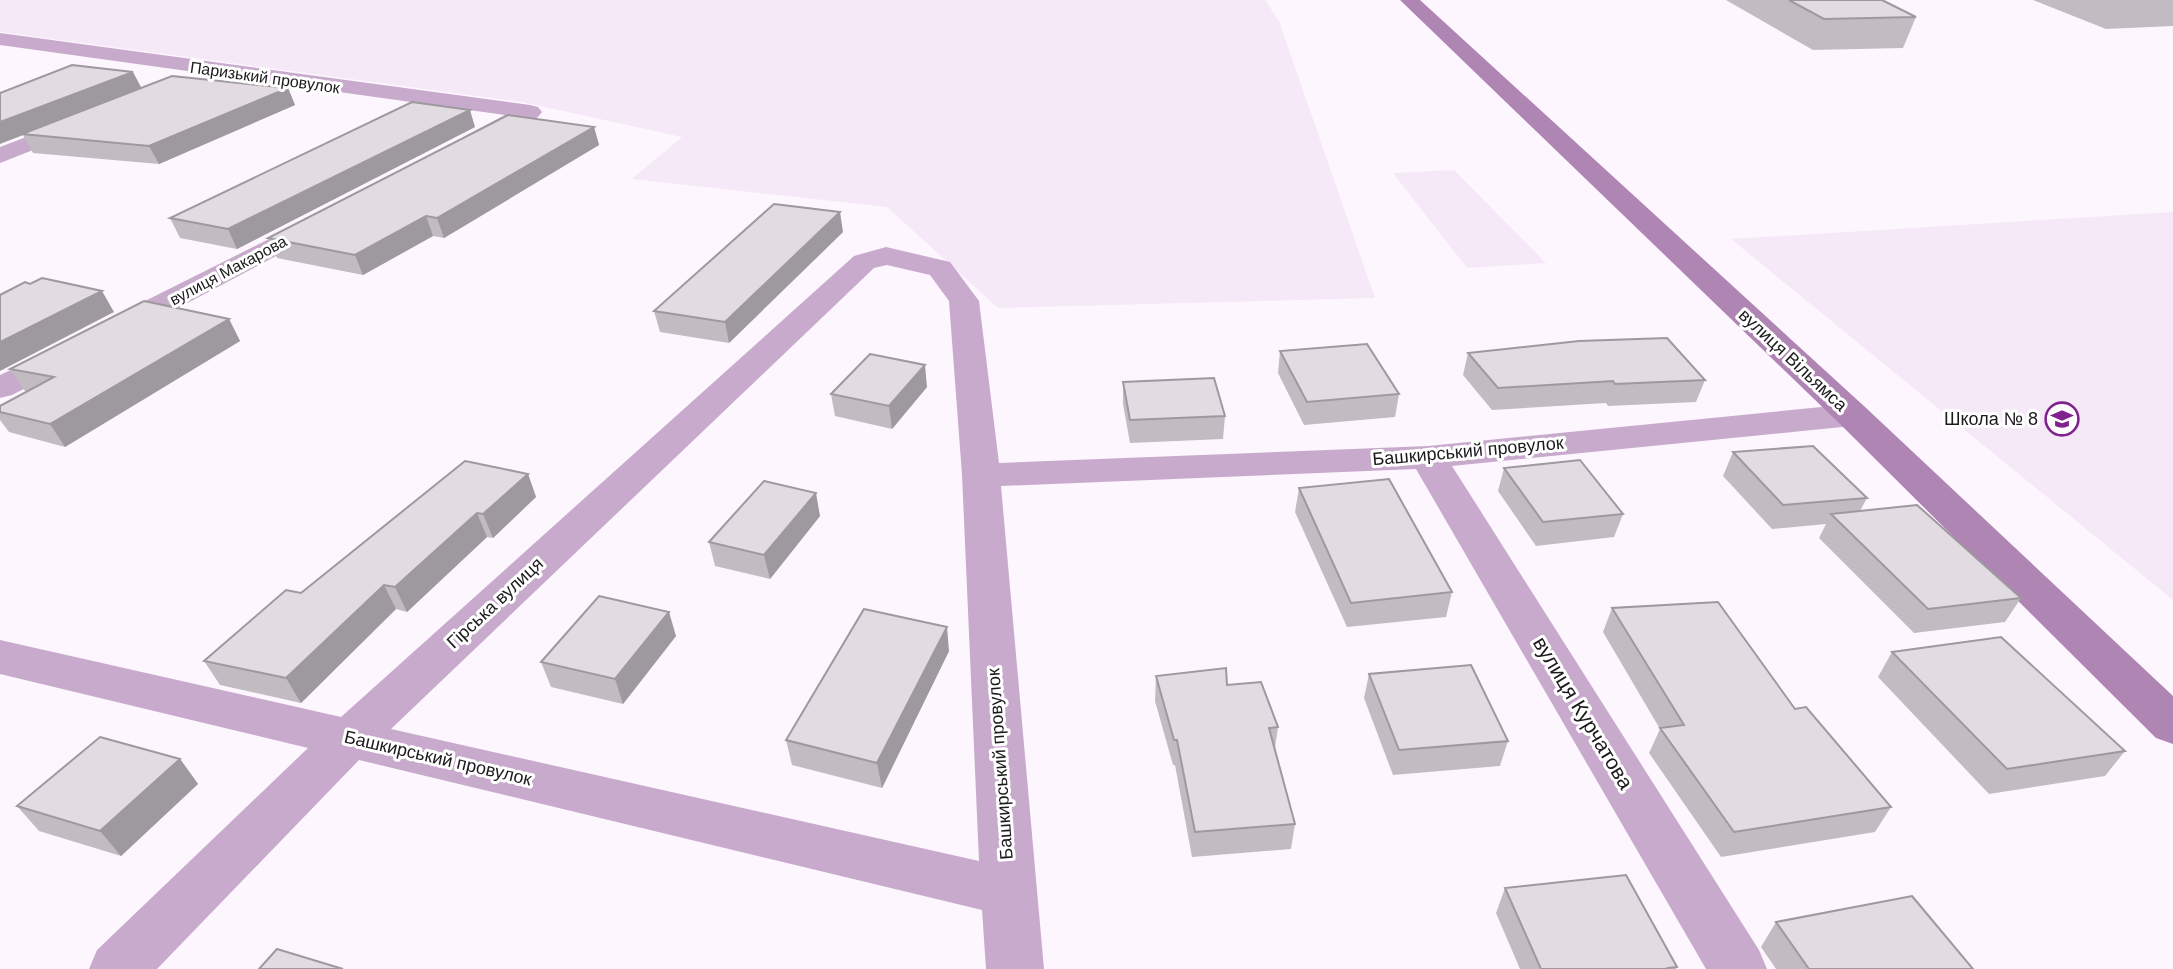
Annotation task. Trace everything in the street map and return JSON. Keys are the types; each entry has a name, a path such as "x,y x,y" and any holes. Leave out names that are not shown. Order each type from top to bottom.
{"street":[{"name":"вулиця Вільямса","path":"1409,0 1852,415 2173,725"},
{"name":"Паризький провулок","path":"0,39 211,71 530,112 456,151"},
{"path":"174,86 211,71"},
{"path":"0,156 99,116"},
{"name":"вулиця Макарова","path":"0,388 345,209"},
{"name":"Гірська вулиця","path":"118,969 351,737 864,262 886,256 940,268 964,301 981,475"},
{"name":"Башкирський провулок","path":"0,657 1008,892 981,475 1428,457 1852,415"},
{"name":"вулиця Курчатова","path":"1428,457 1738,969"},
{"path":"1008,892 1015,969"}],"shaded area":[{"path":"0,0 1265,0 1279,21 1375,298 998,308 887,207 632,179 682,137 522,102 0,32"},
{"path":"1454,170 1546,263 1467,268 1393,173"},
{"name":"Школа № 8","path":"2173,212 2173,600 1731,239"}],"building":[{"path":"1789,0 1882,0 1916,17 1824,19"},
{"path":"72,65 133,72 0,122 0,93"},
{"path":"172,76 288,88 149,146 22,134"},
{"path":"412,102 470,110 228,229 170,218"},
{"path":"508,115 594,127 437,218 426,216 355,255 268,238"},
{"path":"774,204 840,212 725,322 654,311"},
{"path":"42,278 102,291 0,342 0,295 25,282 30,284"},
{"path":"144,301 229,319 50,424 0,412 0,406 54,377 10,369"},
{"path":"1667,338 1705,380 1615,384 1613,381 1498,388 1468,353 1579,341"},
{"path":"1367,344 1399,394 1307,402 1280,351"},
{"path":"870,354 925,365 889,406 831,394"},
{"path":"1214,378 1225,416 1130,420 1123,382"},
{"path":"1813,446 1867,498 1783,505 1733,452"},
{"path":"1580,460 1623,514 1543,522 1504,468"},
{"path":"465,461 528,474 483,514 477,513 395,587 384,585 286,678 204,661 286,590 301,593"},
{"path":"1389,479 1452,592 1351,603 1299,488"},
{"path":"764,481 816,493 764,555 709,542"},
{"path":"1917,505 2021,598 1928,609 1831,514"},
{"path":"599,596 669,612 615,679 541,662"},
{"path":"1718,602 1795,709 1806,707 1891,807 1734,832 1660,728 1684,725 1612,608"},
{"path":"864,609 947,627 877,763 786,740"},
{"path":"2001,637 2125,751 2007,769 1892,652"},
{"path":"1471,665 1508,741 1399,750 1369,674"},
{"path":"1226,668 1227,685 1261,682 1278,727 1269,728 1295,824 1195,832 1177,740 1174,740 1156,676"},
{"path":"100,737 180,759 100,831 17,806"},
{"path":"1626,875 1677,967 1541,969 1505,888"},
{"path":"1912,896 1973,969 1809,969 1776,922"},
{"path":"277,949 343,969 259,969"}],"place":[{"name":"Школа № 8","path":"2062,419"}]}
